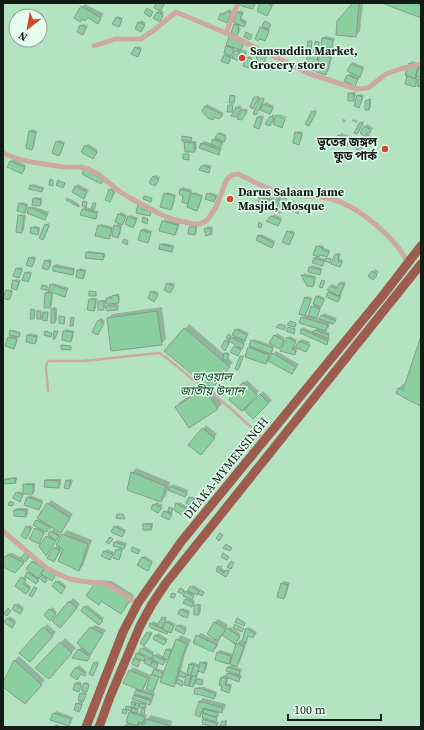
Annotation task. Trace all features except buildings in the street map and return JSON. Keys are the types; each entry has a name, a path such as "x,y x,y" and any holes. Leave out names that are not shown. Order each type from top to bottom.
{"highway":[{"name":"DHAKA-MYMENSINGH","path":"86,727 123,632 138,603 181,542 379,300 421,246"},
{"name":"DHAKA-MYMENSINGH","path":"99,727 140,626 166,583 421,264"}],"street":[{"path":"226,33 238,3"},
{"path":"94,46 114,39 141,38 154,30 176,12 226,33 310,74 357,89 368,88 386,74 421,64"},
{"path":"3,153 18,159 32,162 62,167 81,167 88,169 98,174 130,198 160,214 172,219 193,224 199,224 208,219 216,207 227,179 232,175 238,174 278,192 317,196 334,200 351,207 379,228 397,247 408,262"},
{"path":"3,531 45,567 70,579 107,584 138,603"}],"lane":[{"path":"48,391 46,367 48,361 83,361 159,353 192,379 205,387 265,440"}],"green space":[{"name":"ভাওয়াল জাতীয় উদ্যান","path":"3,3 421,3 421,727 3,727"}],"place":[{"name":"Samsuddin Market, Grocery store","path":"242,58"},
{"name":"ভুতের জঙ্গল ফুড পার্ক","path":"385,149"},
{"name":"Darus Salaam Jame Masjid, Mosque","path":"230,199"}]}
